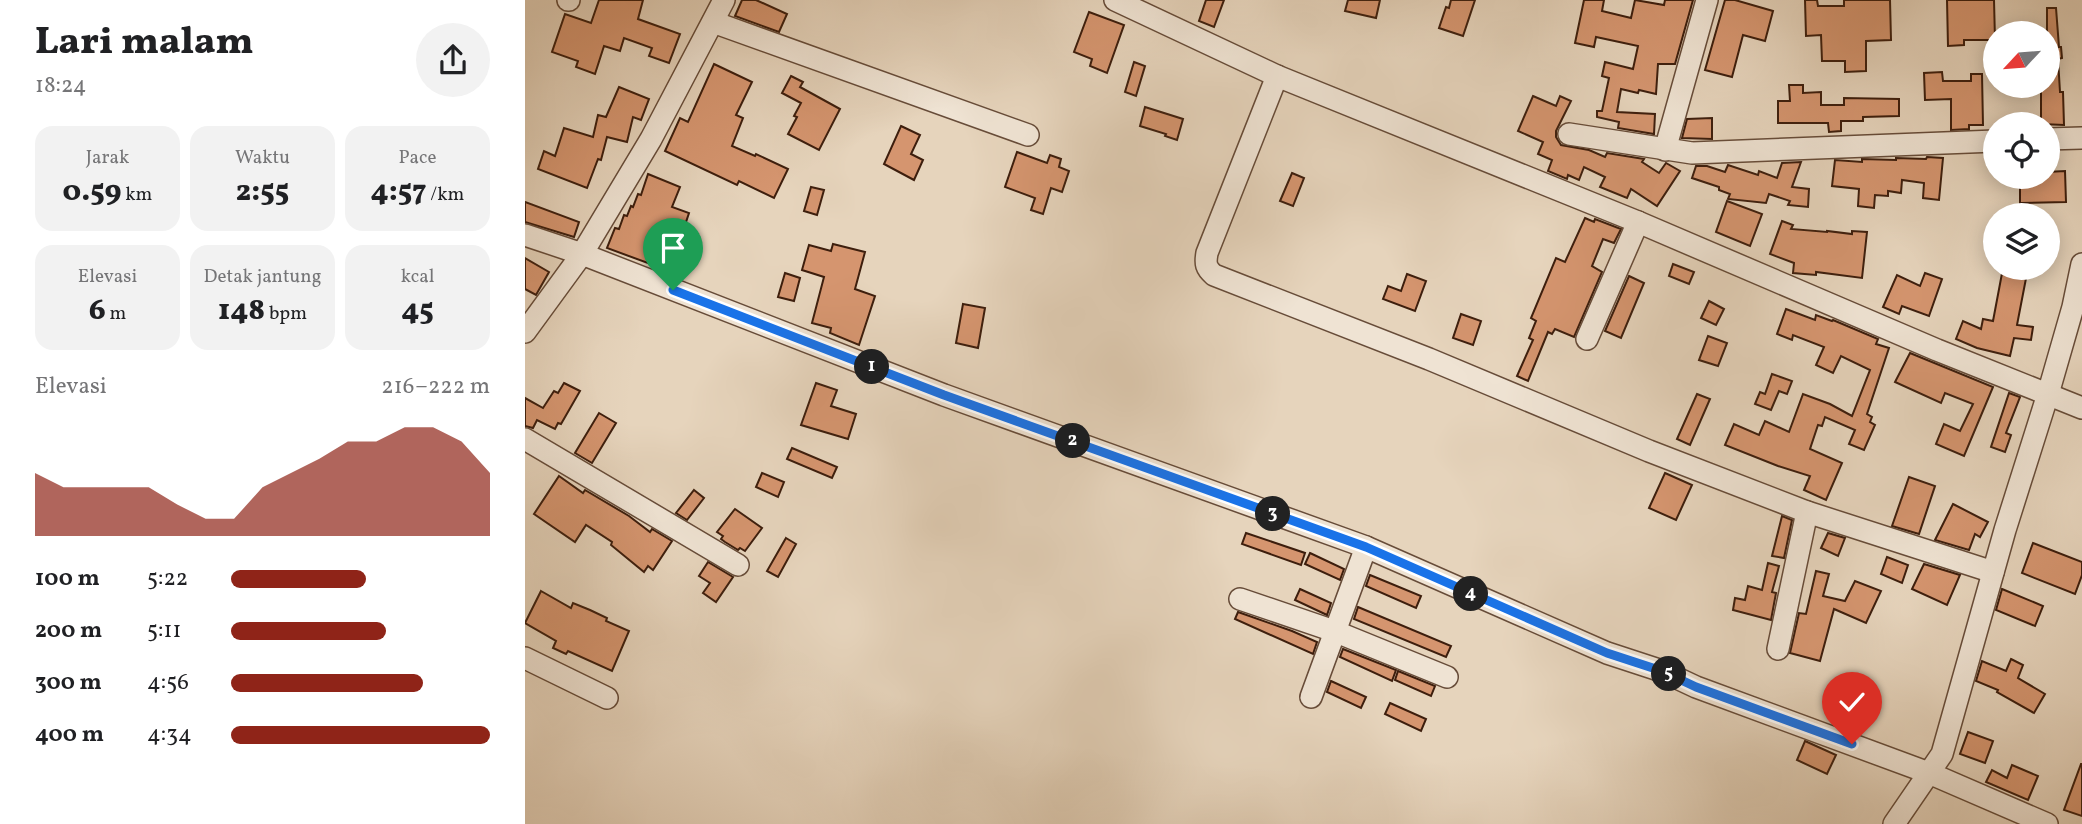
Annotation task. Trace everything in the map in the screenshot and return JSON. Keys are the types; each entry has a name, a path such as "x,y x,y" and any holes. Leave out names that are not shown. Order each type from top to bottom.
{"street":[{"path":"525,332 582,254 651,139 724,0"},
{"path":"1665,150 1707,0"},
{"path":"1119,1 1277,76 1638,222 1937,350 2082,408"},
{"path":"713,22 1028,135"},
{"path":"1277,76 1207,253 1207,269 1214,275 1429,359 1649,452 1807,512 1993,572"},
{"path":"1569,134 1692,153 1983,141"},
{"path":"2060,139 2082,138"},
{"path":"1587,339 1638,222"},
{"path":"525,235 582,254 944,395 1366,547 1607,653 1662,671 1696,687 1929,773 2047,824"},
{"path":"1894,824 1942,754 1993,572 2073,307 2082,264"},
{"path":"525,439 738,565"},
{"path":"1778,649 1807,512"},
{"path":"1311,697 1366,547"},
{"path":"1240,599 1334,631 1447,677"},
{"path":"525,658 607,698"}],"building":[{"path":"599,0 643,0 638,19 680,34 669,63 649,56 652,48 624,38 620,51 604,46 595,74 576,67 578,61 552,52 565,14 591,23"},
{"path":"742,0 756,0 787,14 779,32 735,16"},
{"path":"1206,0 1224,0 1214,27 1199,21"},
{"path":"1348,0 1380,0 1376,18 1345,11"},
{"path":"1451,0 1475,0 1463,36 1439,28"},
{"path":"1584,0 1604,0 1602,11 1631,18 1635,0 1664,5 1665,0 1693,0 1675,64 1658,64 1656,94 1621,89 1617,112 1655,114 1654,134 1618,128 1619,122 1597,117 1597,111 1602,111 1609,78 1602,76 1605,62 1633,69 1638,46 1596,37 1594,47 1575,43"},
{"path":"1725,0 1735,0 1773,11 1765,41 1743,35 1732,77 1705,70"},
{"path":"1805,0 1817,0 1818,6 1844,6 1844,0 1890,0 1891,40 1866,41 1866,71 1845,72 1845,61 1822,61 1821,35 1806,36"},
{"path":"1947,0 1994,0 1995,21 1983,21 1983,40 1964,40 1964,45 1948,46"},
{"path":"2047,8 2056,8 2057,21 2047,21"},
{"path":"1089,12 1124,25 1107,73 1090,66 1092,59 1074,52"},
{"path":"1134,62 1145,66 1136,96 1125,92"},
{"path":"714,64 752,82 736,115 743,118 732,146 788,169 774,198 739,181 737,185 665,151 680,118 688,122"},
{"path":"1942,72 1943,81 1971,81 1971,74 1982,74 1983,125 1969,125 1969,129 1951,130 1951,99 1925,100 1924,73"},
{"path":"791,76 803,82 800,87 840,109 819,150 788,134 801,103 782,93"},
{"path":"1789,85 1803,85 1803,93 1821,92 1821,105 1844,105 1844,98 1899,99 1899,116 1841,121 1841,131 1829,132 1828,123 1778,123 1778,101 1790,101"},
{"path":"619,87 649,99 641,120 633,117 627,142 607,137 601,160 598,159 587,188 538,169 544,151 555,156 564,128 593,137 598,115 606,117"},
{"path":"2060,92 2063,92 2064,125 2060,125 2060,112 2041,112 2041,98 2060,98"},
{"path":"1533,96 1556,106 1560,96 1571,101 1556,131 1561,145 1589,150 1605,157 1607,153 1644,159 1642,162 1659,173 1666,163 1680,171 1657,206 1631,189 1627,198 1600,187 1605,177 1584,167 1579,180 1568,175 1567,179 1548,171 1552,160 1538,154 1543,142 1518,131"},
{"path":"1145,107 1183,119 1177,140 1140,126"},
{"path":"1712,118 1712,139 1682,138 1687,119"},
{"path":"901,126 920,135 911,154 923,160 914,180 884,164"},
{"path":"1017,152 1047,163 1050,155 1061,159 1059,167 1069,171 1062,192 1051,188 1043,214 1031,210 1035,198 1005,187"},
{"path":"1943,158 1939,200 1923,198 1924,183 1902,180 1901,193 1888,191 1888,196 1875,195 1874,208 1858,206 1859,189 1832,186 1835,160 1862,162 1862,159"},
{"path":"1801,162 1792,187 1809,189 1808,207 1788,205 1790,201 1769,194 1766,203 1728,199 1730,194 1719,190 1719,187 1692,178 1696,166 1707,166 1725,172 1728,165 1758,175 1759,171 1777,178 1782,163"},
{"path":"2060,171 2065,171 2066,202 2020,203 2020,189 2060,189"},
{"path":"1292,173 1304,178 1293,206 1280,201"},
{"path":"648,174 680,187 672,207 689,213 684,228 698,234 685,268 659,258 656,266 607,248 615,228 619,229 624,215 627,216 631,206 633,207 638,194 641,195"},
{"path":"811,187 824,190 817,215 804,211"},
{"path":"1727,201 1762,214 1750,246 1716,232"},
{"path":"525,202 579,222 574,237 525,222"},
{"path":"1585,218 1621,229 1614,243 1603,239 1592,266 1602,272 1574,337 1555,329 1552,334 1548,332 1528,381 1517,376 1533,340 1529,338 1536,321 1531,318 1556,258 1565,262"},
{"path":"1782,221 1793,225 1791,229 1852,234 1852,231 1867,232 1862,278 1816,272 1816,275 1793,273 1794,263 1770,254"},
{"path":"833,244 865,252 855,289 875,296 859,345 830,333 831,328 812,323 824,277 802,270 809,245 831,251"},
{"path":"525,258 549,272 536,295 525,289"},
{"path":"1673,264 1694,272 1689,284 1669,276"},
{"path":"785,273 800,278 794,301 778,297"},
{"path":"1925,273 1942,279 1929,316 1902,306 1899,314 1883,307 1897,275 1920,286"},
{"path":"1407,274 1426,281 1415,311 1383,299 1388,286 1401,291"},
{"path":"1629,276 1644,283 1621,338 1605,331"},
{"path":"2001,280 2026,280 2017,325 2033,327 2031,340 2014,338 2010,356 1977,348 1956,339 1963,321 1981,329 1983,319 1993,321"},
{"path":"1709,301 1724,309 1716,325 1701,318"},
{"path":"963,304 985,308 978,348 956,343"},
{"path":"1786,309 1815,320 1816,315 1833,320 1878,339 1876,344 1889,348 1867,414 1872,417 1870,422 1875,425 1864,450 1849,444 1855,430 1825,417 1822,426 1818,425 1810,449 1842,463 1826,500 1804,490 1810,476 1725,445 1734,424 1759,435 1765,421 1789,432 1803,394 1852,416 1870,370 1841,356 1833,373 1816,365 1824,347 1793,335 1792,340 1777,334"},
{"path":"1461,314 1481,321 1473,345 1453,338"},
{"path":"1708,336 1727,343 1718,366 1699,360"},
{"path":"1910,353 1993,387 1964,456 1936,444 1944,424 1960,431 1973,404 1945,393 1941,403 1895,382"},
{"path":"1772,374 1792,381 1787,394 1779,391 1771,410 1755,404 1760,392 1765,394"},
{"path":"564,383 580,391 561,424 558,423 555,429 537,420 533,428 525,426 525,398 543,408 554,391 558,393"},
{"path":"816,383 837,390 831,406 856,414 848,439 801,425"},
{"path":"2009,393 2020,397 2006,433 2011,435 2005,452 1991,447"},
{"path":"1697,394 1710,399 1690,445 1677,439"},
{"path":"599,413 616,423 592,463 575,453"},
{"path":"792,448 837,467 832,478 787,459"},
{"path":"762,473 784,482 778,497 756,487"},
{"path":"1665,473 1692,485 1676,520 1649,508"},
{"path":"559,476 583,493 585,490 629,516 650,532 652,529 672,541 653,570 648,566 644,572 611,545 612,542 586,525 575,542 534,514"},
{"path":"1909,477 1935,486 1919,534 1892,526"},
{"path":"694,490 704,498 687,520 676,513"},
{"path":"1953,504 1988,522 1980,537 1975,534 1969,550 1935,540"},
{"path":"735,509 762,528 745,551 725,542 721,539 723,536 717,532"},
{"path":"1782,516 1792,520 1784,558 1772,556"},
{"path":"1246,533 1305,553 1301,565 1242,544"},
{"path":"1828,533 1845,538 1838,556 1821,548"},
{"path":"786,538 796,544 778,577 767,571"},
{"path":"2033,543 2082,562 2082,575 2075,594 2022,573"},
{"path":"1310,553 1344,569 1340,580 1305,564"},
{"path":"1887,557 1908,565 1902,583 1881,574"},
{"path":"708,562 733,577 716,602 703,593 710,583 699,576"},
{"path":"1768,563 1779,566 1772,592 1776,593 1771,620 1733,610 1735,598 1745,600 1748,586 1762,590"},
{"path":"1924,564 1960,575 1947,605 1912,589"},
{"path":"1816,571 1829,574 1823,596 1845,601 1855,581 1881,591 1866,623 1834,609 1820,661 1790,653 1799,613 1806,614"},
{"path":"1370,575 1421,596 1416,608 1366,586"},
{"path":"1300,589 1331,603 1327,615 1295,600"},
{"path":"2002,589 2043,606 2035,626 1996,610"},
{"path":"541,591 571,608 573,603 629,631 612,671 568,651 566,654 553,648 556,641 525,623"},
{"path":"1358,607 1451,646 1446,657 1354,619"},
{"path":"1238,612 1317,642 1313,654 1235,619"},
{"path":"1343,649 1396,670 1392,681 1340,657"},
{"path":"2011,659 2023,665 2018,678 2045,694 2034,713 1997,692 1998,690 1976,681 1982,661 2006,671"},
{"path":"1398,671 1435,686 1431,696 1395,680"},
{"path":"1331,681 1366,697 1361,708 1327,692"},
{"path":"1390,703 1426,719 1421,731 1385,714"},
{"path":"1968,732 1993,741 1985,763 1960,754"},
{"path":"1805,741 1836,755 1827,774 1797,760"},
{"path":"2082,764 2082,816 2064,810"},
{"path":"2012,765 2038,776 2028,800 1986,782 1992,770 2007,778"}],"route":[{"path":"673,290 944,395 1366,547 1607,653 1662,671 1696,687 1852,744"}]}
